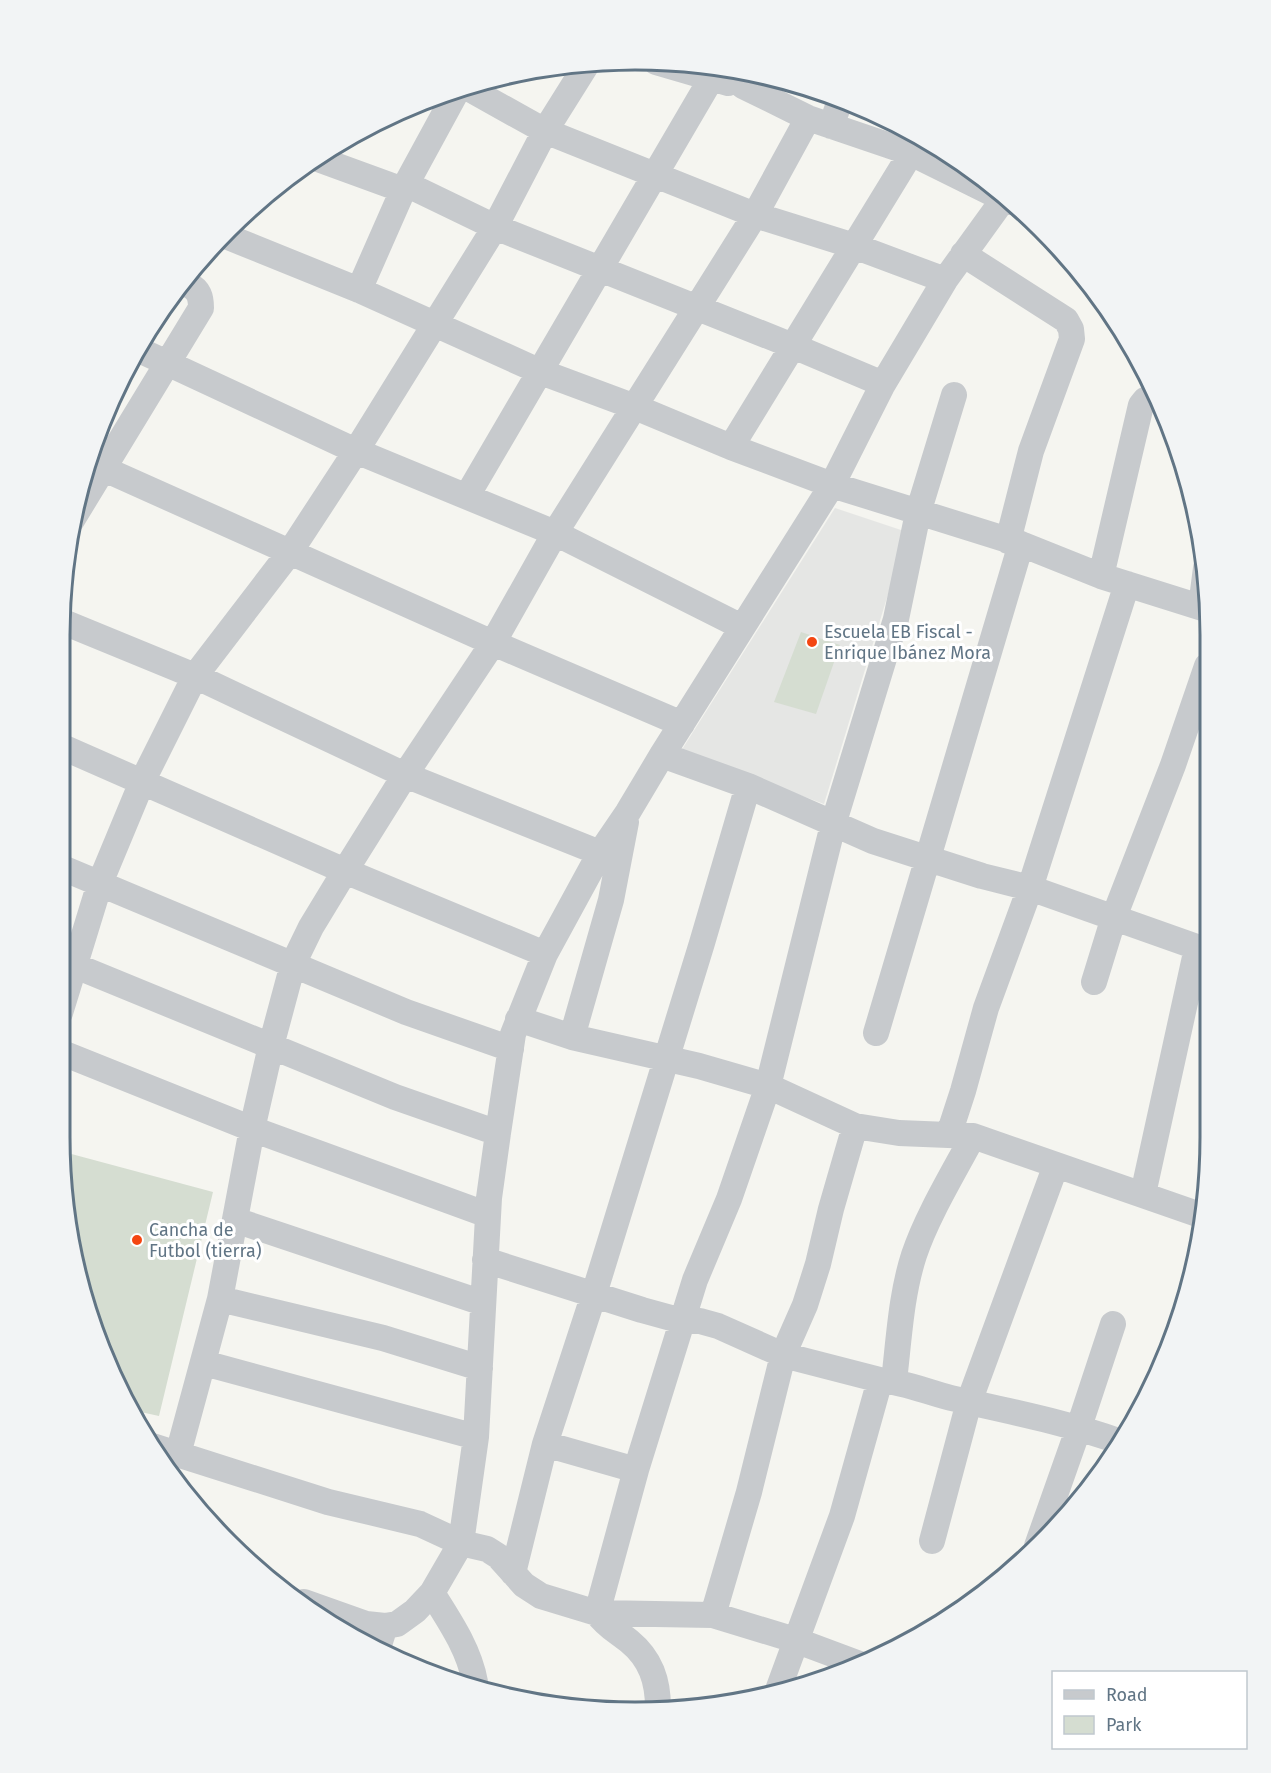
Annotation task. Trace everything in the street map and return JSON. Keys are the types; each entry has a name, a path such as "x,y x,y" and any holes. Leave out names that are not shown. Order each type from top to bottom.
{"street":[{"path":"70,957 142,782 195,676 290,552 356,451 495,227 545,131 581,73"},
{"path":"694,74 711,79 739,80"},
{"path":"467,496 711,79"},
{"path":"747,81 820,122 914,145 938,159"},
{"path":"477,93 545,131 755,215 854,246 945,280"},
{"path":"359,290 404,187 451,101"},
{"path":"178,1454 220,1299 252,1130 271,1047 293,964 310,927 405,775 493,643 555,533 696,307 755,215 820,122 834,107"},
{"path":"731,447 914,145"},
{"path":"328,162 404,187 495,227 883,384"},
{"path":"327,1610 366,1624 385,1626 397,1624 415,1611 432,1593 461,1543 476,1437 488,1215 513,1034 518,1019 545,954 600,853 628,812 832,485 883,384 945,280 1002,206"},
{"path":"233,239 359,290 541,372 635,407 731,447 832,485 1014,543 1101,576 1199,607"},
{"path":"876,1033 927,859 1014,543 1031,451 1072,339 1071,329 1066,320 963,254"},
{"path":"192,286 199,294 201,308 168,364 99,466 493,643 682,724"},
{"path":"146,353 356,451 555,533 742,627"},
{"path":"597,1613 636,1470 695,1280 729,1199 768,1086 833,825 896,619 918,513 954,394"},
{"path":"1101,576 1141,405 1148,400"},
{"path":"780,1683 843,1516 887,1381 914,1254 937,1203 961,1135 963,1091 986,1008 1030,888 1127,584"},
{"path":"71,625 195,676 405,775 600,853"},
{"path":"1094,982 1114,917 1173,765 1200,686"},
{"path":"70,750 345,871 545,954"},
{"path":"662,755 748,786 873,841 1030,888 1200,949"},
{"path":"513,1573 545,1444 594,1294 748,786"},
{"path":"572,1036 611,900 628,812"},
{"path":"70,871 406,1012 511,1049"},
{"path":"1143,1194 1200,962"},
{"path":"70,963 395,1097 498,1133"},
{"path":"518,1019 572,1036 666,1058 768,1086 855,1126 899,1133 961,1135 1196,1213"},
{"path":"70,1056 252,1130 488,1215"},
{"path":"713,1615 749,1492 783,1355 805,1305 818,1264 855,1126"},
{"path":"932,1541 969,1402 1056,1165"},
{"path":"235,1220 483,1303"},
{"path":"485,1260 682,1321 700,1321 718,1326 783,1355 1079,1427 1113,1439"},
{"path":"220,1299 383,1338 480,1368"},
{"path":"1043,1528 1113,1324"},
{"path":"204,1364 476,1437"},
{"path":"545,1444 636,1470"},
{"path":"165,1450 328,1502 420,1524 461,1543 487,1549 498,1556 524,1586 541,1596 597,1613 713,1615 795,1640 849,1660"},
{"path":"432,1593 456,1631 474,1679"},
{"path":"597,1613 604,1623 630,1642 644,1656 654,1673 658,1701"},
{"path":"380,1641 385,1626"}],"shaded area":[{"name":"Escuela EB Fiscal - Enrique Ibánez Mora","path":"835,508 907,532 824,804 681,751"}],"green space":[{"path":"801,632 840,645 816,714 774,702"},
{"name":"Cancha de Futbol (tierra)","path":"71,1154 213,1192 159,1416 142,1412 100,1319 81,1248 75,1211"}],"place":[{"name":"Escuela EB Fiscal - Enrique Ibánez Mora","path":"812,642"},
{"name":"Cancha de Futbol (tierra)","path":"137,1240"}]}
